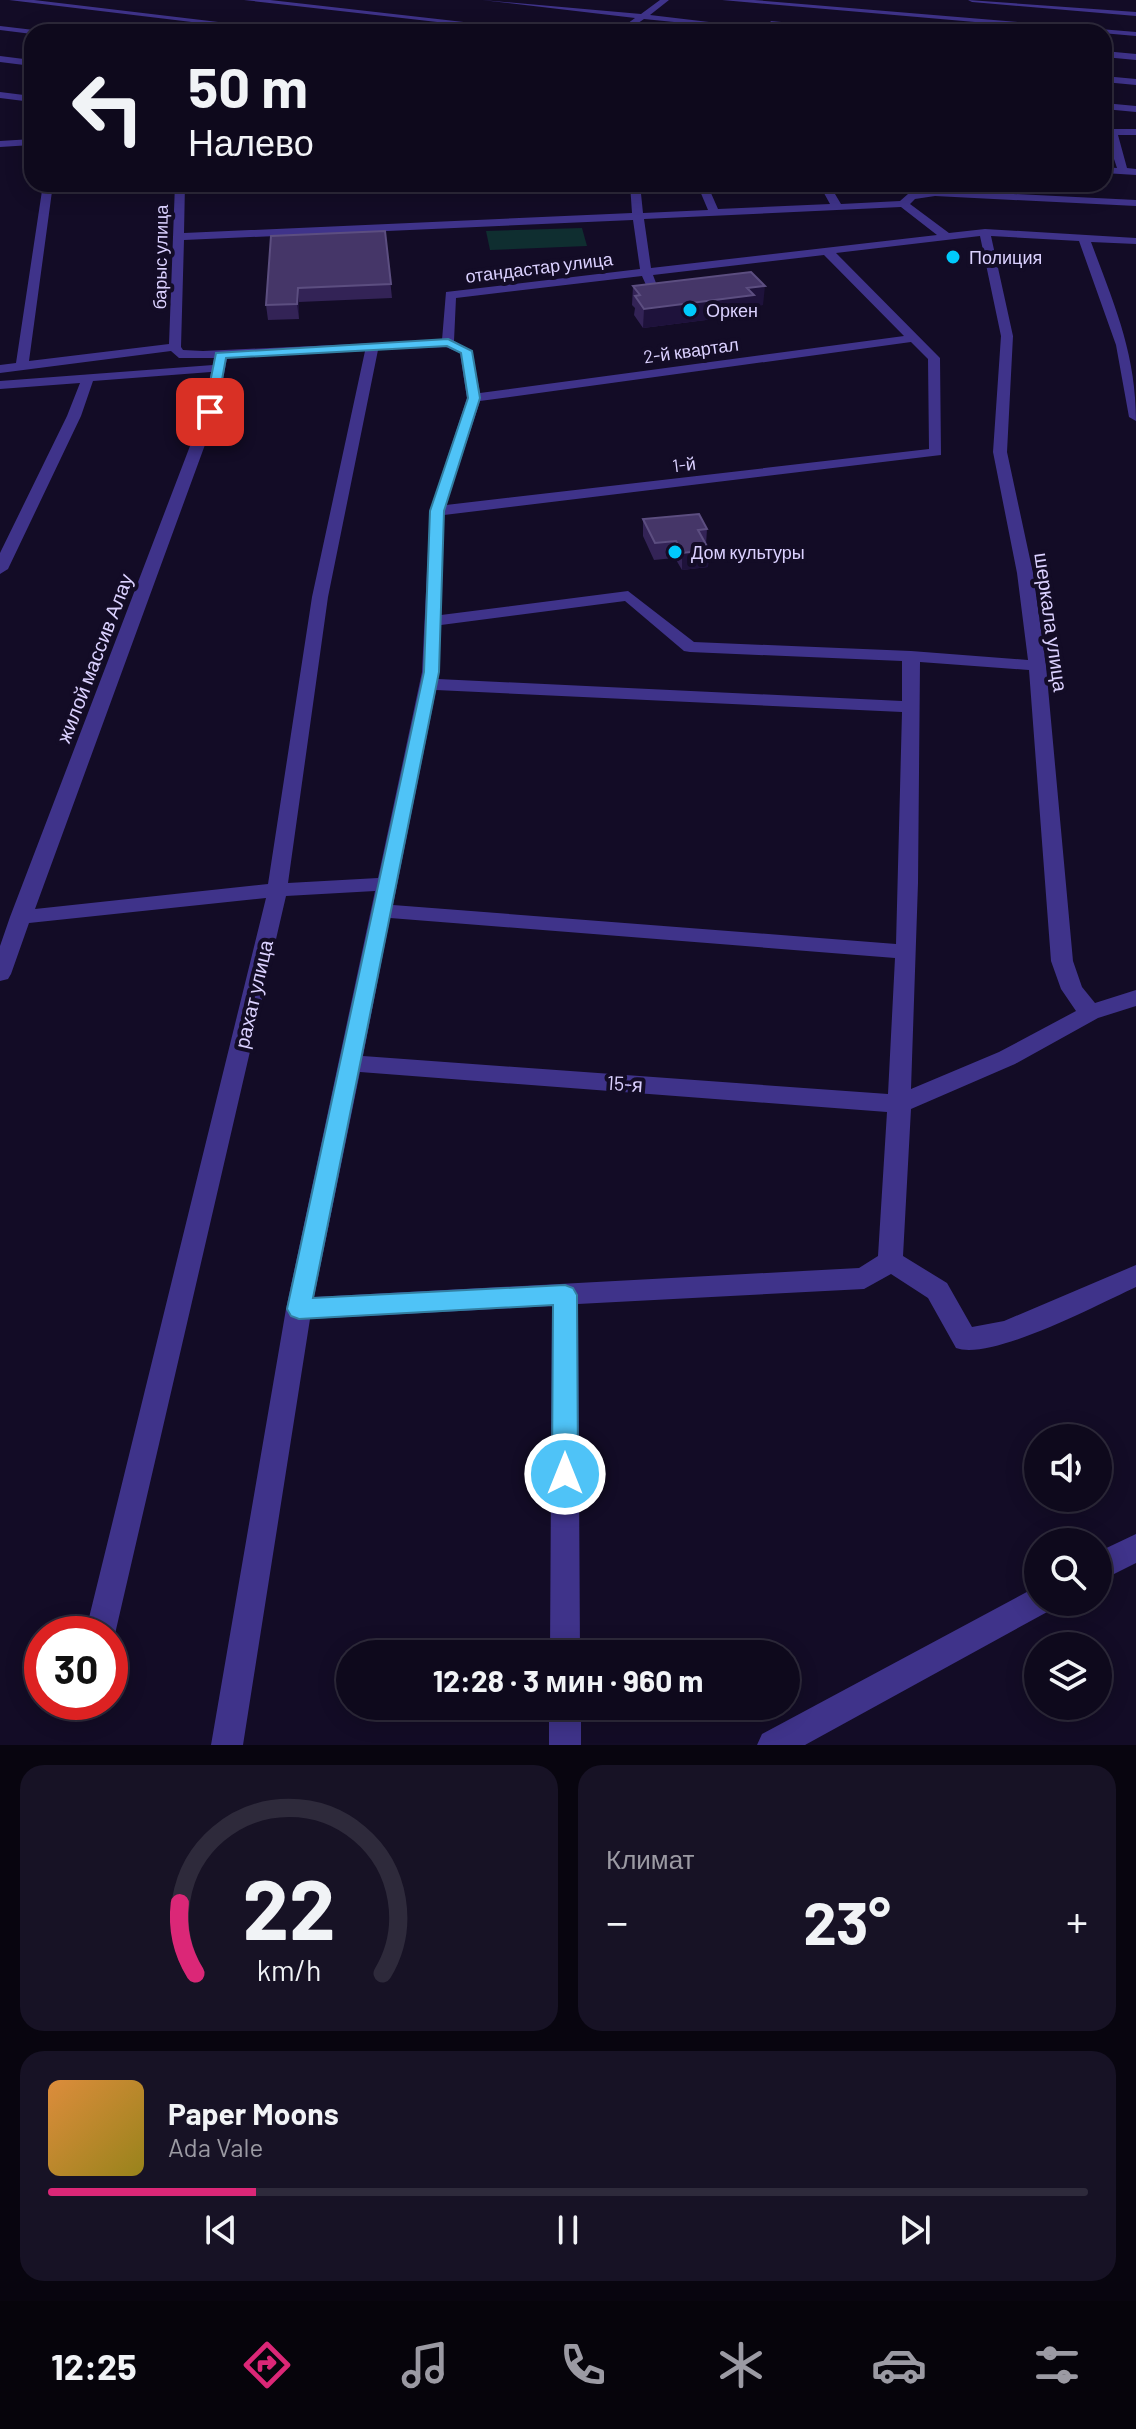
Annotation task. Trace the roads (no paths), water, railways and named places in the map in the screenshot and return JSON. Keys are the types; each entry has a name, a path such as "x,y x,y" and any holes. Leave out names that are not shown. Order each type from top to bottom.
{"street":[{"path":"13,0 226,24"},
{"path":"248,0 474,24"},
{"path":"486,0 725,24"},
{"path":"632,24 665,0"},
{"path":"726,0 794,3 1026,24"},
{"path":"972,0 1136,14"},
{"path":"770,24 794,3"},
{"path":"0,28 24,31"},
{"path":"1112,32 1136,34"},
{"path":"1112,55 1136,57"},
{"path":"0,59 24,62"},
{"path":"1112,80 1136,82"},
{"path":"0,95 24,98"},
{"path":"1112,107 1136,109"},
{"path":"1112,132 1136,132"},
{"path":"0,144 24,142"},
{"path":"1112,142 1123,171"},
{"path":"1112,170 1136,172"},
{"path":"22,365 47,192"},
{"name":"барыс улица","path":"177,351 180,192"},
{"path":"636,192 641,252 649,279"},
{"path":"705,192 715,214"},
{"path":"829,192 838,208"},
{"path":"905,192 907,200 947,237"},
{"path":"178,237 838,208 948,192"},
{"path":"1017,192 1136,203"},
{"path":"985,232 1136,241"},
{"name":"отандастар улица","path":"448,343 450,295 649,279 827,251 985,232"},
{"name":"шеркала улица","path":"985,232 1007,336 1000,452 1025,573 1037,666 1062,961 1072,989 1090,1013"},
{"path":"1084,238 1122,345 1136,417"},
{"path":"827,251 914,338"},
{"name":"2-й квартал","path":"474,398 914,338"},
{"name":"1-й","path":"437,511 936,452 934,358 914,338"},
{"path":"219,361 177,351 22,365 2,369 1,386 219,361 448,343 466,351 474,398 437,511 429,684 299,1309 227,1745"},
{"name":"рахат улица","path":"104,1616 277,890 320,597 372,348"},
{"name":"жилой массив Алау","path":"0,974 11,931 210,412 219,361"},
{"path":"0,569 74,416 88,378"},
{"path":"433,621 628,596 690,647 911,656 1037,666"},
{"path":"890,1261 900,1104 911,814 911,656"},
{"path":"429,684 912,707"},
{"path":"11,931 277,890 387,884"},
{"path":"382,911 906,952"},
{"path":"900,1104 1007,1058 1090,1013 1136,998"},
{"name":"15-я","path":"350,1063 900,1104"},
{"path":"299,1309 864,1278 890,1261"},
{"path":"890,1261 929,1280 947,1298 965,1340 1007,1332 1136,1276"},
{"path":"565,1295 565,1640"},
{"path":"1112,1561 1136,1548"},
{"path":"773,1745 1024,1609"},
{"path":"565,1720 565,1745"}],"place":[{"name":"Полиция","path":"953,257"},
{"name":"Оркен","path":"690,310"},
{"name":"Дом культуры","path":"675,552"}]}
